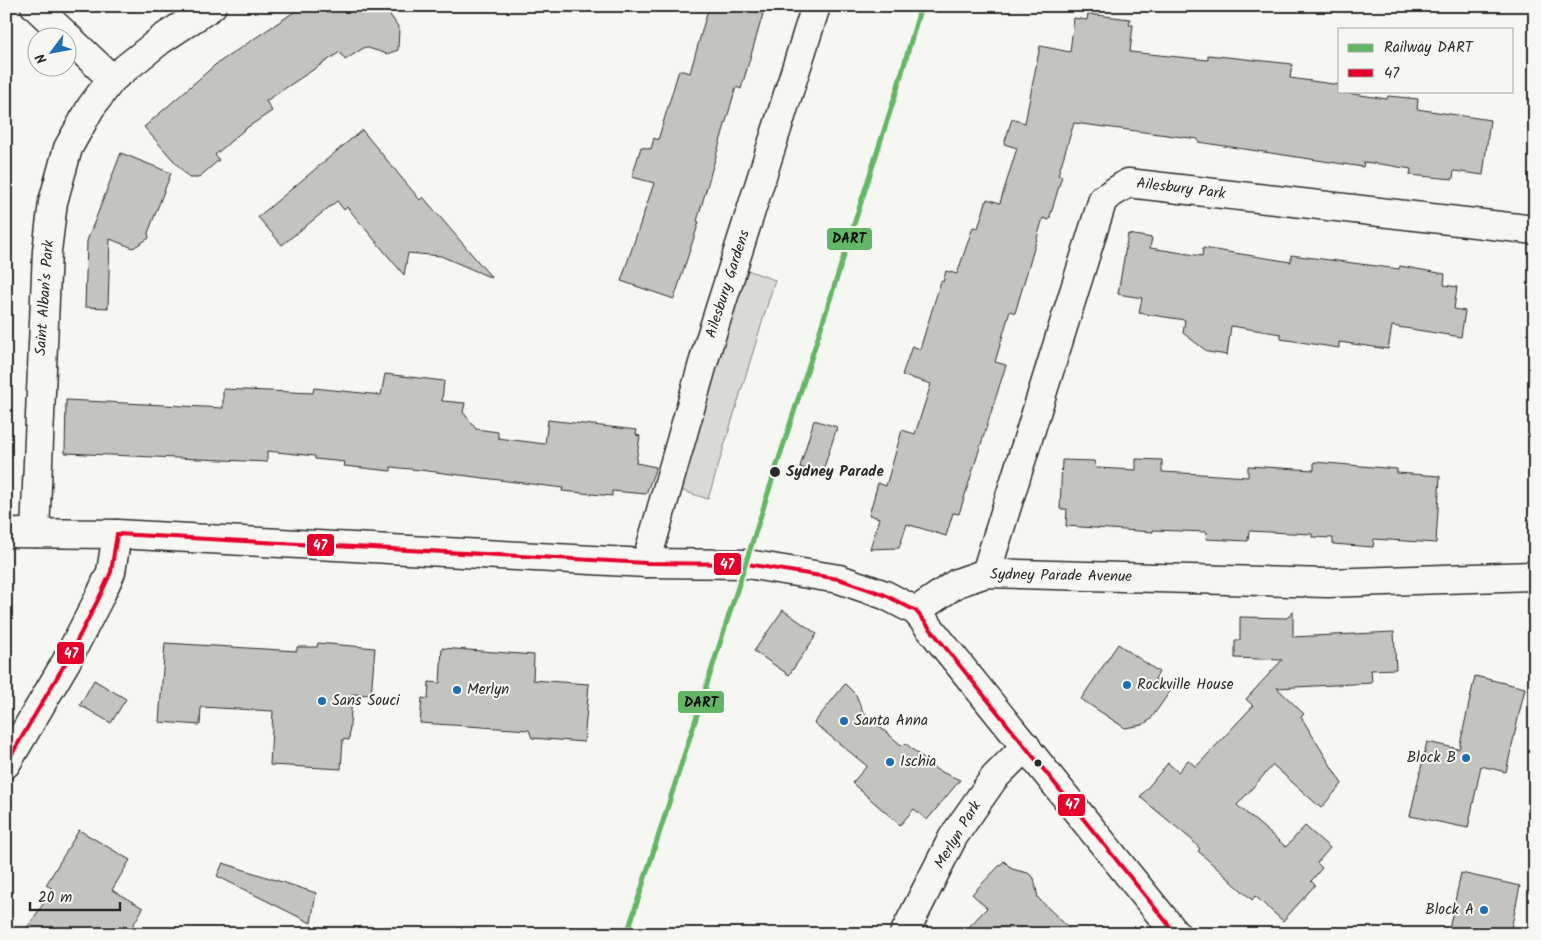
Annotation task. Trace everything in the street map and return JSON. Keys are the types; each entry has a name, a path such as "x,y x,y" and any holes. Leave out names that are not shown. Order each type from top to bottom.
{"street":[{"path":"35,6 112,79"},
{"name":"Saint Alban's Park","path":"34,533 43,312 53,202 68,148 91,107 112,79 162,39 212,6"},
{"name":"Ailesbury Gardens","path":"646,563 708,346 816,6"},
{"name":"Ailesbury Park","path":"986,573 1103,199 1128,183 1535,230"},
{"path":"6,532 117,534 646,563 747,564 839,579 885,595 916,611 1176,934"},
{"path":"6,764 100,598 111,572 117,534"},
{"name":"Sydney Parade Avenue","path":"916,611 958,583 986,573 1327,583 1535,576"},
{"name":"Merlyn Park","path":"904,934 953,837 994,778 1026,746"}],"shaded area":[{"path":"745,269 775,280 708,499 680,490"}],"building":[{"path":"303,6 384,6 399,28 398,50 387,54 365,47 345,60 340,52 266,101 272,111 245,129 215,155 219,160 198,178 189,178 144,127 215,65"},
{"path":"709,6 735,6 763,14 741,89 736,87 697,221 699,222 674,299 621,281 654,183 632,177 641,147 651,149 654,138 658,140 679,70 690,73"},
{"path":"1088,14 1130,19 1129,25 1133,25 1130,52 1208,60 1208,55 1292,64 1290,78 1338,85 1338,92 1387,99 1388,96 1418,99 1417,109 1490,120 1483,175 1454,171 1453,179 1410,175 1411,169 1387,165 1364,162 1363,167 1198,142 1198,139 1074,123 1058,175 1062,176 1049,220 1043,218 1015,313 1010,311 995,362 1006,365 959,514 953,513 946,536 907,524 899,548 870,549 879,518 869,515 878,483 886,486 902,430 915,434 931,384 902,375 912,346 920,349 941,281 943,282 946,271 957,274 973,227 978,228 987,199 1000,203 1017,148 1004,144 1012,119 1025,123 1040,46 1070,52 1074,18 1087,20"},
{"path":"362,130 420,200 423,197 492,278 441,256 408,253 404,275 347,207 344,210 337,201 282,245 258,217"},
{"path":"121,153 171,173 148,233 149,238 133,248 110,239 108,308 85,307 87,241"},
{"path":"1128,234 1152,238 1150,248 1202,256 1203,248 1291,262 1291,255 1399,269 1400,266 1445,274 1444,285 1457,287 1454,309 1465,311 1461,337 1392,326 1388,349 1339,342 1339,348 1281,339 1281,334 1231,326 1227,355 1208,352 1183,333 1185,320 1139,313 1142,298 1118,294"},
{"path":"385,374 444,381 442,401 465,403 463,412 476,429 498,432 498,438 545,444 548,420 637,430 636,435 640,436 636,463 656,467 646,494 612,491 612,496 562,491 563,488 420,470 391,467 391,471 344,466 345,462 315,459 315,456 267,451 267,462 65,453 66,400 223,408 223,389 313,393 314,388 381,395"},
{"path":"814,420 837,427 822,474 800,467"},
{"path":"1136,459 1162,460 1162,472 1248,477 1248,466 1314,470 1314,462 1397,469 1397,473 1440,476 1436,543 1374,539 1373,547 1333,544 1333,538 1312,537 1312,534 1249,531 1248,541 1206,539 1207,532 1153,530 1153,532 1066,526 1067,509 1060,509 1062,460 1094,461 1096,468 1136,470"},
{"path":"783,610 817,634 789,675 754,651"},
{"path":"1293,611 1293,637 1394,632 1396,669 1371,670 1372,683 1277,688 1304,714 1301,717 1342,784 1321,808 1273,765 1237,805 1286,847 1305,826 1330,848 1317,863 1322,868 1311,881 1315,885 1283,921 1255,896 1252,900 1198,851 1200,849 1192,840 1140,797 1168,763 1178,772 1188,760 1196,767 1253,706 1246,699 1282,660 1235,658 1235,640 1240,640 1240,617 1287,618"},
{"path":"165,643 297,651 297,647 317,647 318,643 375,648 371,695 352,694 349,740 343,739 341,769 270,765 273,711 201,707 200,725 159,722"},
{"name":"Rockville House","path":"1118,644 1159,672 1155,679 1171,690 1150,720 1142,725 1125,728 1081,699"},
{"path":"442,648 534,655 533,680 589,684 584,742 532,738 529,730 420,723 422,698 428,699 429,682 440,683"},
{"name":"Block B","path":"1475,676 1525,688 1506,772 1481,766 1468,828 1410,816 1427,742 1459,749"},
{"path":"94,680 126,699 111,723 80,705"},
{"path":"845,684 856,695 863,712 902,746 905,743 937,770 960,780 927,820 914,809 900,825 852,783 867,766 814,723"},
{"path":"79,830 130,860 112,890 143,908 128,934 23,934 53,889 46,885"},
{"path":"1004,861 1012,869 1028,873 1034,878 1038,898 1075,934 962,934 987,908 972,894"},
{"path":"223,863 316,893 311,923 217,876"},
{"name":"Block A","path":"1461,873 1520,886 1510,934 1448,934"}],"rail line":[{"name":"DART","path":"627,934 896,93 921,6"}],"transit line":[{"name":"47","path":"117,534 646,563 747,564 839,579 885,595 916,611 1176,934"},
{"name":"47","path":"6,764 66,662 99,598 111,572 117,534"}],"place":[{"name":"Sydney Parade","path":"775,472"},
{"name":"Rockville House","path":"1127,685"},
{"name":"Merlyn","path":"457,690"},
{"name":"Sans Souci","path":"322,701"},
{"name":"Santa Anna","path":"844,721"},
{"name":"Block B","path":"1466,758"},
{"name":"Ischia","path":"890,762"},
{"name":"Block A","path":"1484,910"}]}
